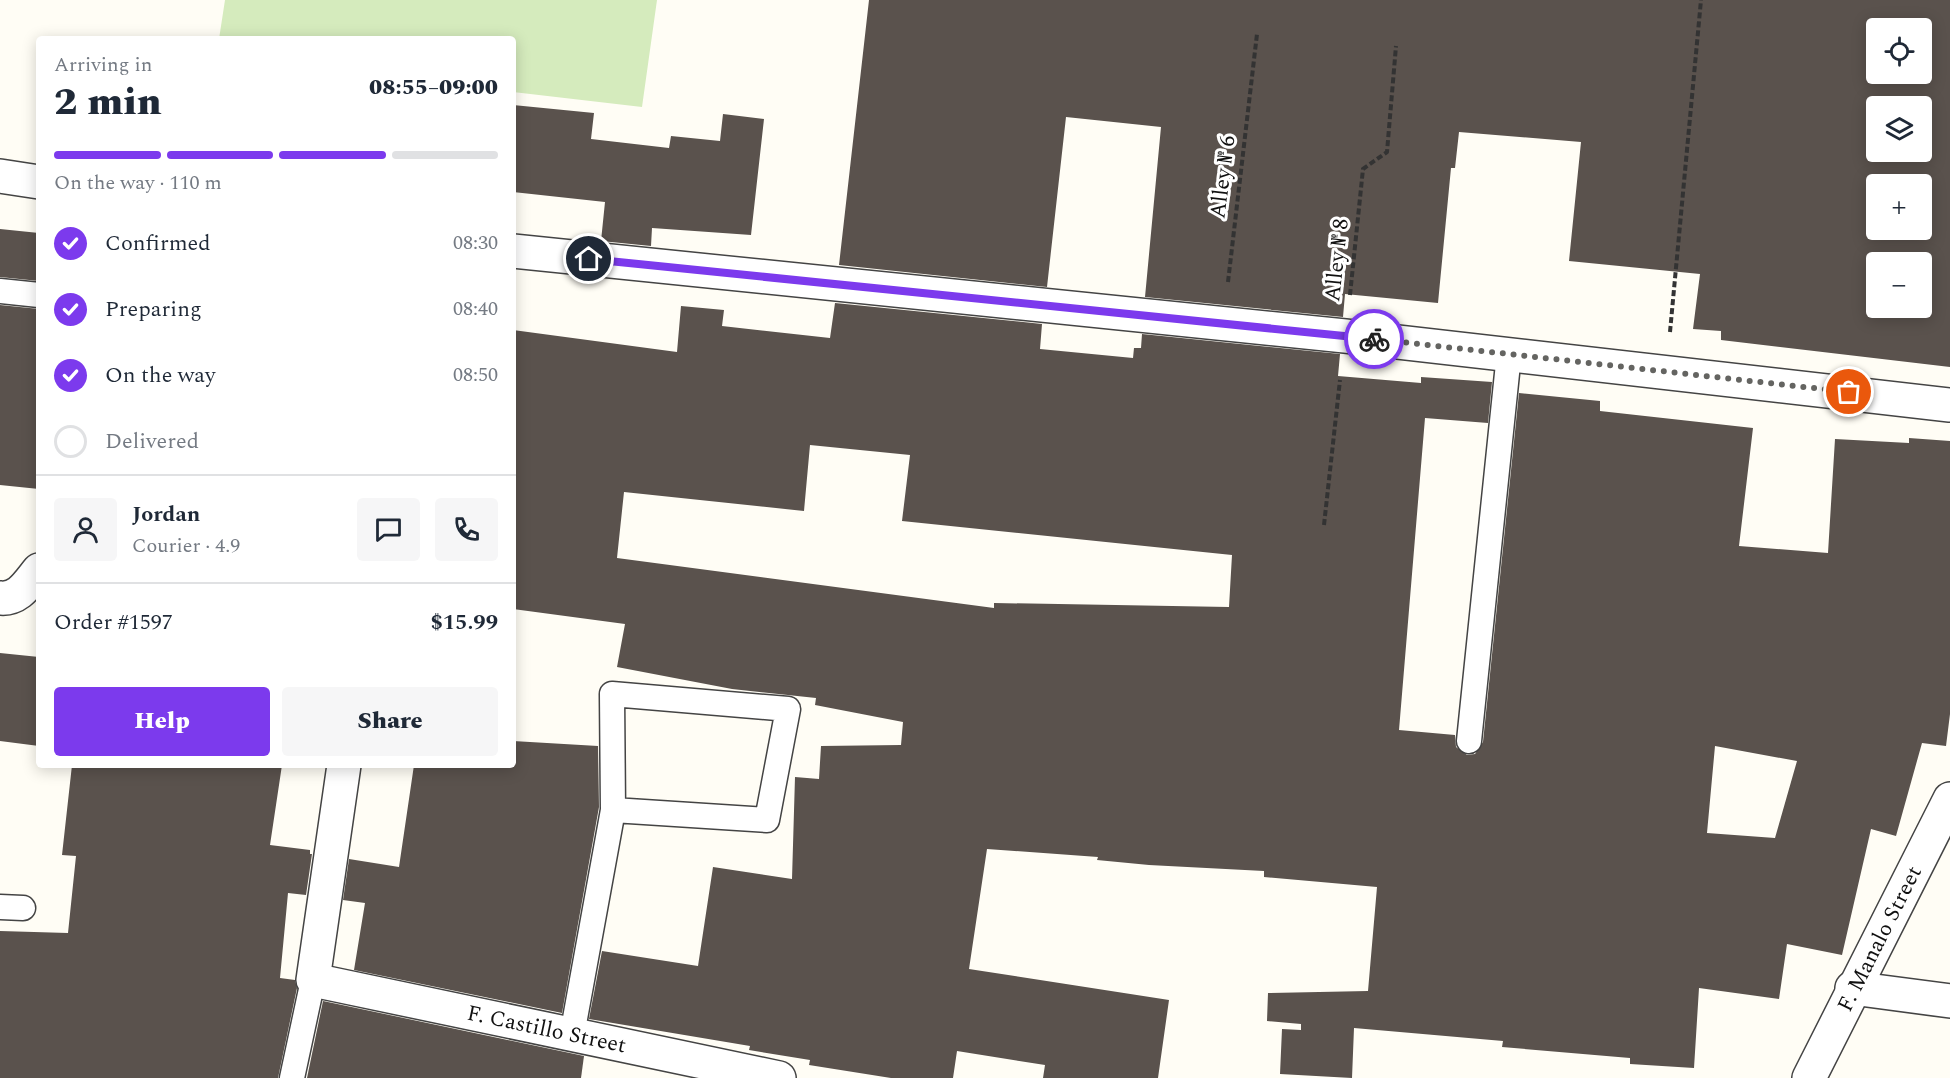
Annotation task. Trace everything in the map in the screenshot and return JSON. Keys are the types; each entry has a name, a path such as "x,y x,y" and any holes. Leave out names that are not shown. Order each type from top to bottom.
{"street":[{"path":"0,176 36,182"},
{"path":"516,251 1345,336 1950,405"},
{"path":"0,598 9,599 18,595 36,574"},
{"path":"314,980 344,768"},
{"name":"F. Manalo Street","path":"1809,1078 1852,988 1950,799"},
{"name":"F. Castillo Street","path":"314,980 779,1078"},
{"path":"1852,988 1950,1000"}],"lane":[{"path":"0,291 36,296"},
{"path":"1469,741 1509,354"},
{"path":"572,1035 613,810 612,694 788,709 767,820 613,810"},
{"path":"292,1078 314,980"}],"path":[{"path":"1666,371 1701,0"},
{"name":"Alley № 6","path":"1222,324 1257,34"},
{"name":"Alley № 8","path":"1324,525 1363,169 1387,152 1396,46"}],"green space":[{"path":"225,0 657,0 642,107 516,92 516,36 219,36"}],"building":[{"path":"869,0 1950,0 1950,367 1721,340 1721,331 1693,329 1700,274 1569,261 1581,142 1459,132 1455,168 1451,168 1438,303 1345,294 1343,317 1145,297 1161,127 1066,117 1047,287 839,265"},
{"path":"516,105 594,113 591,139 669,148 671,136 720,141 723,114 764,119 751,235 652,228 651,246 601,241 605,202 516,192"},
{"path":"0,229 36,233 36,281 0,277"},
{"path":"835,303 1042,324 1040,349 1133,358 1134,348 1141,348 1142,334 1340,354 1338,376 1421,383 1421,377 1492,382 1488,423 1425,418 1399,730 1455,735 1456,747 1467,755 1475,754 1483,742 1519,393 1600,401 1600,411 1753,428 1739,546 1828,553 1835,439 1909,443 1909,438 1950,441 1950,714 1946,746 1922,743 1896,836 1871,829 1842,955 1787,944 1779,999 1699,988 1694,1068 1630,1064 1630,1058 1502,1047 1503,1041 1354,1028 1352,1078 1280,1074 1282,1029 1301,1030 1301,1024 1267,1021 1268,993 1368,991 1377,887 1264,877 1264,871 1149,865 1097,860 1098,857 987,849 969,969 1169,1000 1158,1078 1043,1078 1045,1065 957,1051 953,1078 891,1078 809,1065 810,1060 749,1050 750,1046 589,1019 602,951 698,966 713,867 792,879 795,777 819,779 821,746 901,745 903,722 815,705 816,698 732,689 617,667 625,624 516,609 516,330 677,352 681,306 724,310 722,326 830,338","holes":["810,445 910,455 902,521 1232,555 1229,607 994,603 994,608 617,558 624,492 804,511","1715,746 1797,761 1775,838 1707,833"]},
{"path":"0,305 36,309 36,489 0,485"},
{"path":"0,653 36,657 36,746 0,741"},
{"path":"516,741 598,746 599,807 562,1013 354,970 365,903 343,900 349,859 399,867 414,768 516,768"},
{"path":"72,768 282,768 270,845 310,850 312,854 306,895 288,893 280,978 295,980 297,988 278,1078 0,1078 0,931 68,933 76,856 62,855"},
{"path":"323,1001 584,1056 581,1078 307,1078"}],"way so far":[{"path":"1374,339 1849,392"}],"route":[{"path":"589,259 1374,339"}]}
